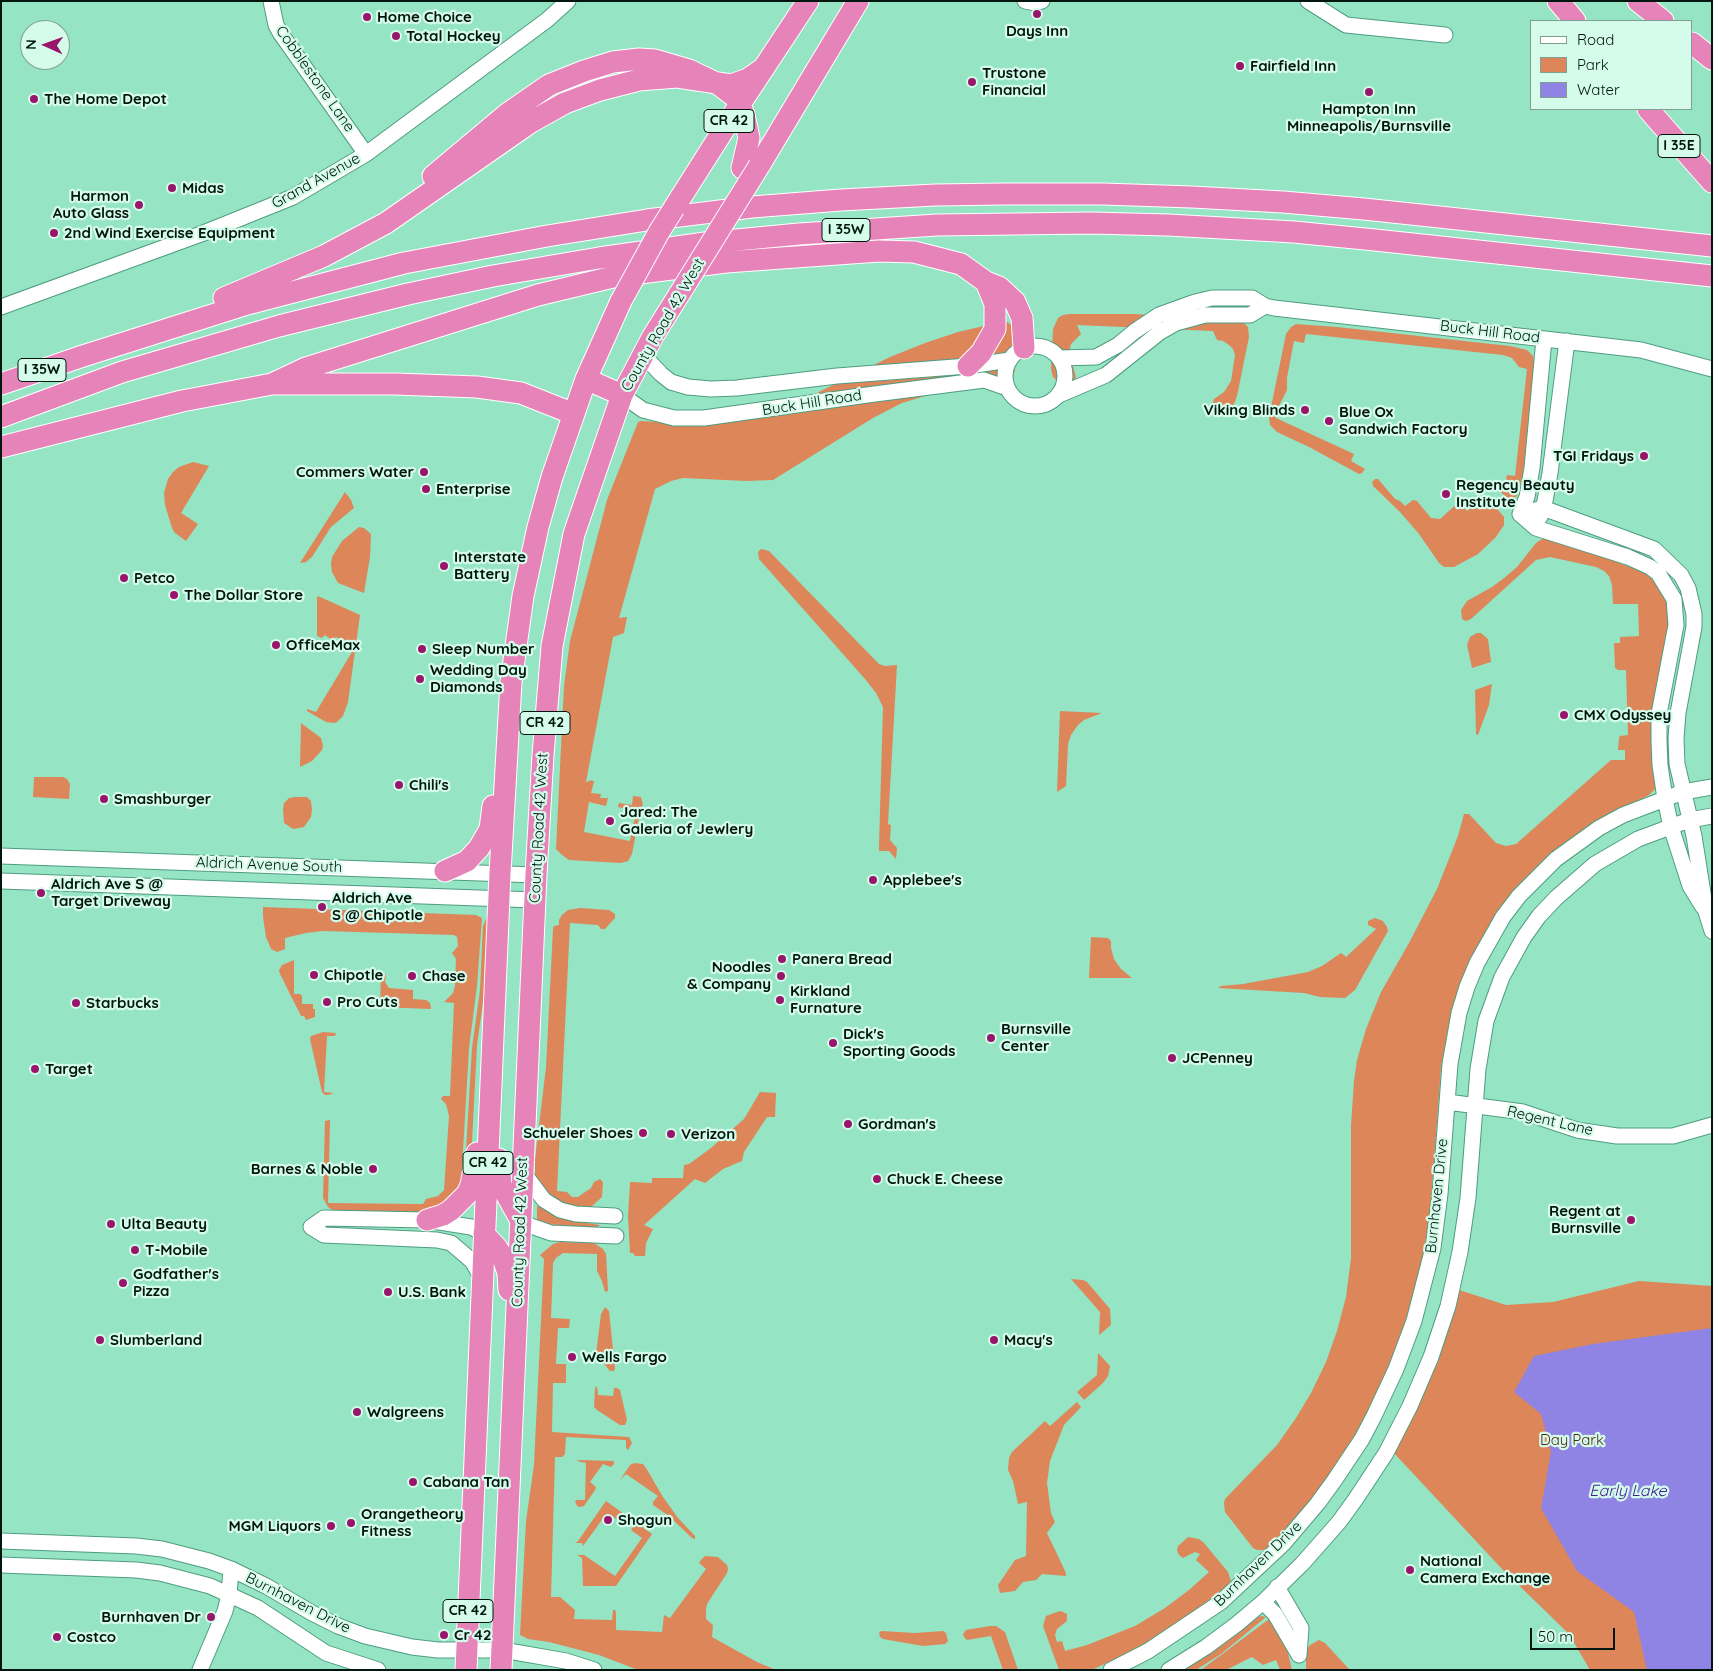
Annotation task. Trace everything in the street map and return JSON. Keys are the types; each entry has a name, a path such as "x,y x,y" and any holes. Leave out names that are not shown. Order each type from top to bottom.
{"highway":[{"name":"CR 42","path":"466,1660 500,873 512,682 523,596 538,527 552,477 586,379 621,301 659,232 808,1"},
{"name":"CR 42","path":"751,167 833,43 858,1"},
{"path":"833,43 873,1"},
{"path":"1638,1 1661,20"},
{"path":"1558,2 1574,20"},
{"path":"1693,45 1712,59"},
{"path":"83,356 300,267 352,242 507,114 549,85 613,62 639,59 655,60 673,65 718,84 729,91 740,104 747,125 751,167"},
{"path":"718,84 731,85 739,83 764,68"},
{"name":"I 35E","path":"1649,110 1712,182"},
{"name":"County Road 42 West","path":"502,1660 536,874 552,646 574,534 622,395 643,355 727,217 751,167"},
{"name":"I 35W","path":"1,384 247,304 404,263 547,236 647,220 752,207 935,195 1103,194 1192,196 1346,208 1712,246"},
{"name":"I 35W","path":"1,417 122,372 279,326 408,294 493,276 599,258 705,243 799,234 938,225 1083,223 1168,225 1294,232 1712,276"},
{"path":"272,384 306,368 538,295 617,276 726,262 879,251 914,252 961,264 986,282 999,287 1015,302 1022,318 1017,354"},
{"path":"968,366 981,352 995,328 995,304 986,282"},
{"path":"586,379 622,395"},
{"path":"1,447 182,401 272,384 477,386 521,393 574,414"},
{"path":"445,871 467,861 476,853 490,828 512,682"},
{"path":"427,1220 443,1215 451,1210 467,1194 471,1185 492,1072"},
{"path":"492,1072 500,1185 521,1220"},
{"path":"484,1234 497,1248 508,1273 514,1372"}],"street":[{"name":"Cobblestone Lane","path":"271,1 276,25 281,34 366,154"},
{"name":"Grand Avenue","path":"1,307 201,234 293,197 366,154 547,20 568,1"},
{"path":"1025,1 1036,3 1042,1"},
{"path":"1308,1 1346,25 1445,35"},
{"name":"Buck Hill Road","path":"1059,358 1096,357 1118,345 1159,315 1195,302 1212,298 1252,298 1265,306 1641,350 1712,369"},
{"name":"Buck Hill Road","path":"1059,395 1106,374 1160,332 1176,323 1205,315 1250,315 1265,306"},
{"path":"1520,514 1527,496 1532,468 1544,339"},
{"path":"1536,528 1543,508 1550,473 1567,341"},
{"path":"1034,346 1052,351 1059,358 1064,366 1066,376 1064,386 1059,395 1051,402 1031,407 1021,404 1013,397 1007,388 1005,379 1006,369 1017,354 1034,346"},
{"name":"Buck Hill Road","path":"643,355 671,382 688,387 712,389 737,388 838,376 968,366 1017,354"},
{"name":"Buck Hill Road","path":"622,395 642,410 674,418 704,418 984,380 1007,388"},
{"path":"1520,514 1543,508 1654,549 1681,576 1688,588 1694,614 1694,628 1679,705 1676,738 1683,792 1694,836 1706,912 1712,930"},
{"path":"1520,514 1536,528 1650,567 1658,573 1674,599 1676,625 1660,714 1658,741 1665,799 1671,827 1690,886 1706,912"},
{"name":"Burnhaven Drive","path":"1111,1670 1148,1651 1192,1623 1221,1602 1246,1580 1303,1522 1362,1439 1396,1369 1414,1321 1423,1290 1437,1222 1454,1039 1467,987 1489,941 1504,917 1519,896 1556,859 1599,828 1623,815 1683,792 1712,787"},
{"name":"Burnhaven Drive","path":"1169,1670 1206,1647 1263,1602 1322,1542 1355,1500 1386,1453 1406,1414 1421,1380 1448,1306 1460,1252 1468,1198 1474,1106 1486,1021 1502,977 1524,937 1539,916 1556,898 1595,864 1638,839 1689,820 1712,816"},
{"name":"Aldrich Avenue South","path":"1,856 536,874"},
{"name":"Aldrich Avenue South","path":"1,881 535,900"},
{"name":"Regent Lane","path":"1447,1102 1523,1112 1577,1130 1617,1136 1673,1136 1712,1125"},
{"path":"523,1172 544,1200 560,1210 576,1214 615,1216"},
{"path":"482,1278 472,1261 451,1243 437,1240 324,1235 311,1227 324,1218 427,1220 471,1227 484,1234"},
{"path":"521,1220 531,1226 551,1233 616,1236"},
{"name":"Burnhaven Drive","path":"1,1541 136,1546 162,1549 209,1561 230,1569 266,1586 321,1617 364,1636 412,1647 438,1650 466,1660 557,1659 594,1670"},
{"name":"Burnhaven Drive","path":"1,1565 136,1570 160,1573 210,1586 258,1608 326,1653 378,1670"},
{"path":"200,1670 226,1611 230,1569"},
{"path":"1263,1602 1275,1614 1299,1655 1301,1628 1277,1587"}],"green space":[{"path":"1069,314 1134,314 1241,320 1248,327 1249,337 1234,404 1230,409 1224,411 1218,411 1212,406 1214,399 1224,392 1231,381 1235,355 1229,345 1217,340 1213,331 1077,325 1081,334 1071,344 1069,352 1076,377 1074,381 1069,383 1063,384 1058,382 1053,377 1051,369 1053,329 1058,318"},
{"path":"1007,322 1013,326 1017,337 1015,370 1013,377 1009,381 935,393 902,403 873,418 773,480 746,481 683,478 671,481 655,489 619,618 627,617 624,633 613,637 586,782 592,780 594,782 591,793 601,794 600,798 608,798 606,806 589,802 584,832 630,841 636,811 618,807 619,803 632,805 633,796 641,797 643,805 641,807 632,854 628,861 621,863 569,860 561,854 556,849 564,686 570,641 607,500 638,422 717,423 763,416 786,408 890,357 925,343 958,332"},
{"path":"1296,324 1510,346 1527,350 1533,356 1534,364 1523,475 1517,496 1511,500 1507,498 1493,484 1496,481 1505,484 1507,475 1515,476 1527,369 1519,367 1512,358 1503,355 1306,334 1304,343 1294,341 1287,378 1287,390 1279,406 1276,418 1354,454 1351,461 1365,469 1359,474 1277,432 1270,425 1269,417 1286,334"},
{"path":"193,462 209,466 181,513 198,524 186,541 175,533 172,528 165,505 164,493 168,479 173,472 179,467"},
{"path":"1378,479 1395,499 1405,506 1413,500 1417,501 1431,518 1440,519 1459,502 1467,511 1481,499 1488,498 1504,517 1504,525 1496,537 1478,554 1454,567 1444,567 1400,512 1373,486 1372,482"},
{"path":"345,492 354,508 331,527 312,557 306,562 300,563"},
{"path":"359,527 364,528 371,534 370,557 364,593 338,583 332,572 331,564 332,557 342,541"},
{"path":"1546,538 1596,554 1645,573 1657,584 1666,600 1669,612 1668,629 1652,721 1655,789 1649,795 1591,825 1555,850 1522,882 1500,908 1481,940 1462,979 1450,1018 1441,1068 1430,1215 1412,1302 1396,1348 1377,1393 1358,1430 1336,1465 1307,1505 1282,1534 1264,1550 1257,1550 1253,1548 1225,1512 1224,1503 1225,1499 1277,1445 1296,1418 1326,1362 1337,1331 1346,1297 1351,1258 1351,1125 1354,1081 1357,1060 1366,1029 1381,992 1437,889 1458,836 1464,814 1469,814 1496,843 1506,846 1516,844 1611,760 1625,760 1625,750 1618,750 1620,736 1628,735 1626,670 1615,668 1614,643 1620,643 1620,637 1639,636 1638,604 1613,604 1612,585 1609,576 1604,571 1596,567 1550,557 1536,560 1471,619 1466,621 1462,619 1461,610 1467,601 1504,578 1517,567 1536,543"},
{"path":"761,549 769,551 879,664 885,666 897,665 888,824 891,825 890,840 897,848 896,859 889,851 879,851 883,707 876,693 865,679 759,559 758,552"},
{"path":"318,596 360,615 348,702 343,716 334,723 326,722 307,711 307,709 316,712 352,652 344,647 346,643 336,637 333,641 325,635 322,638 317,636"},
{"path":"1481,633 1488,639 1491,662 1472,668 1467,645 1470,637"},
{"path":"1492,684 1489,705 1478,735 1476,734 1475,690"},
{"path":"1060,711 1102,713 1084,720 1071,735 1068,744 1066,786 1057,792"},
{"path":"301,723 321,738 323,746 322,750 312,761 300,767"},
{"path":"34,777 63,777 67,779 70,784 69,799 33,797"},
{"path":"307,797 311,801 312,810 311,817 304,827 293,829 284,823 283,809 284,803 289,798"},
{"path":"263,907 476,915 482,918 477,986 469,1048 461,1185 456,1198 421,1214 336,1212 328,1207 323,1198 325,1121 330,1120 328,1203 423,1204 426,1199 438,1196 444,1190 449,1116 446,1104 441,1099 443,1096 450,1096 454,1003 444,1002 453,993 455,986 456,959 452,953 458,946 457,937 454,935 323,931 285,938 285,949 277,952 271,949 266,937"},
{"path":"580,908 609,910 615,914 615,918 605,929 601,929 598,925 570,923 557,1191 567,1192 572,1197 578,1197 600,1179 603,1182 602,1197 590,1208 577,1208 553,1201 538,1183 535,1175 535,1159 546,1067 553,929 554,926 559,925 562,915 568,910"},
{"path":"487,917 485,988 477,1045 472,1142 468,1173 464,1184 472,1048 480,990 483,926"},
{"path":"1375,918 1383,921 1388,931 1355,990 1345,998 1320,997 1304,993 1218,988 1308,972 1322,966 1341,953 1346,957 1376,929 1368,925 1368,921"},
{"path":"1091,937 1108,938 1111,941 1114,959 1121,969 1132,978 1089,978"},
{"path":"294,960 294,994 302,996 302,1004 313,1004 313,1009 315,1009 315,1017 306,1020 304,1016 301,1016 279,970 282,965"},
{"path":"381,972 386,975 385,982 389,988 413,990 413,999 426,1000 430,1003 431,1009 380,1007"},
{"path":"323,1032 336,1033 335,1036 327,1036 324,1092 334,1093 328,1095 322,1092 310,1039 311,1036"},
{"path":"760,1092 776,1093 775,1117 767,1117 744,1152 742,1161 723,1169 705,1183 695,1179 644,1225 653,1229 646,1243 645,1256 635,1256 633,1253 630,1253 628,1217 630,1182 652,1183 652,1178 683,1178 684,1165 689,1164 711,1148 744,1119"},
{"path":"540,1204 574,1221 600,1225 597,1227 587,1227 544,1224 537,1220 537,1206"},
{"path":"560,1242 594,1243 603,1249 606,1254 608,1291 605,1292 597,1271 597,1254 563,1253 553,1263 551,1318 570,1319 569,1328 558,1328 556,1364 566,1364 566,1383 553,1383 552,1432 629,1437 632,1443 628,1450 626,1448 626,1440 566,1437 565,1454 562,1457 555,1457 551,1597 560,1597 575,1610 574,1619 612,1620 613,1610 615,1610 616,1630 662,1632 664,1615 670,1618 706,1569 699,1563 701,1560 705,1556 718,1557 727,1565 728,1569 707,1604 706,1619 713,1625 712,1637 757,1662 776,1670 638,1670 599,1655 549,1642 528,1639 520,1635 526,1521 534,1465 544,1259 540,1255 553,1244"},
{"path":"1071,1279 1087,1282 1110,1309 1111,1325 1099,1335 1100,1312"},
{"name":"Day Park","path":"1639,1281 1712,1286 1712,1670 1590,1670 1569,1634 1502,1569 1393,1452 1459,1290 1506,1305 1553,1302"},
{"path":"605,1307 609,1311 614,1371 610,1371 596,1354 601,1314"},
{"path":"1098,1353 1110,1366 1108,1376 1084,1400 1077,1392 1097,1375"},
{"path":"597,1386 598,1395 613,1396 614,1388 620,1390 627,1420 625,1425 620,1425 594,1407 595,1388"},
{"path":"1077,1402 1081,1407 1064,1425 1050,1461 1047,1483 1051,1513 1055,1522 1047,1533 1066,1576 1042,1574 1036,1580 1023,1582 1015,1591 1000,1593 998,1585 1015,1560 1026,1556 1027,1502 1018,1504 1013,1481 1008,1470 1009,1458 1012,1452 1045,1421 1050,1426"},
{"path":"577,1461 614,1461 611,1467 603,1464 590,1482 596,1487 595,1490 584,1506 580,1507 577,1506 575,1501 585,1500 586,1463"},
{"path":"634,1463 643,1464 663,1497 678,1518 695,1536 695,1539 669,1516 653,1505 658,1496 626,1474 620,1480 630,1465"},
{"path":"606,1501 652,1534 616,1586 583,1586 582,1558 577,1555 584,1555 615,1576 642,1538 631,1530 634,1525 626,1519 622,1523 612,1516 608,1520 604,1517 583,1546 582,1543 575,1543"},
{"path":"1188,1537 1199,1539 1204,1543 1228,1572 1231,1581 1228,1585 1159,1636 1119,1657 1092,1670 1059,1670 1043,1626 1046,1616 1061,1611 1067,1614 1067,1621 1057,1629 1055,1635 1057,1642 1062,1641 1065,1651 1087,1645 1135,1626 1165,1608 1209,1572 1196,1560 1200,1554 1195,1552 1183,1558 1179,1555 1178,1546"},
{"path":"1266,1617 1221,1654 1196,1670 1183,1670 1256,1618"},
{"path":"1269,1619 1287,1649 1292,1670 1280,1670 1276,1660 1263,1665 1252,1657 1226,1670 1201,1670"},
{"path":"996,1626 1005,1632 1018,1670 1003,1670 991,1636 967,1640 964,1637 963,1634 966,1630"},
{"path":"881,1631 915,1633 943,1631 946,1633 948,1641 945,1644 923,1646 883,1639 879,1633"},
{"path":"1319,1640 1325,1643 1350,1670 1306,1670 1306,1651 1310,1645"}],"water":[{"name":"Early Lake","path":"1712,1328 1712,1670 1647,1670 1634,1612 1577,1571 1541,1508 1551,1452 1541,1414 1514,1392 1534,1356 1593,1344"}],"place":[{"name":"Days Inn","path":"1037,14"},
{"name":"Home Choice","path":"367,17"},
{"name":"Total Hockey","path":"396,36"},
{"name":"Fairfield Inn","path":"1240,66"},
{"name":"Trustone Financial","path":"972,82"},
{"name":"Hampton Inn Minneapolis/Burnsville","path":"1369,92"},
{"name":"The Home Depot","path":"34,99"},
{"name":"Midas","path":"172,188"},
{"name":"Harmon Auto Glass","path":"139,205"},
{"name":"2nd Wind Exercise Equipment","path":"54,233"},
{"name":"Viking Blinds","path":"1305,410"},
{"name":"Blue Ox Sandwich Factory","path":"1329,421"},
{"name":"TGI Fridays","path":"1644,456"},
{"name":"Commers Water","path":"424,472"},
{"name":"Enterprise","path":"426,489"},
{"name":"Regency Beauty Institute","path":"1446,494"},
{"name":"Interstate Battery","path":"444,566"},
{"name":"Petco","path":"124,578"},
{"name":"The Dollar Store","path":"174,595"},
{"name":"OfficeMax","path":"276,645"},
{"name":"Sleep Number","path":"422,649"},
{"name":"Wedding Day Diamonds","path":"420,679"},
{"name":"CMX Odyssey","path":"1564,715"},
{"name":"Chili's","path":"399,785"},
{"name":"Smashburger","path":"104,799"},
{"name":"Jared: The Galeria of Jewlery","path":"610,821"},
{"name":"Applebee's","path":"873,880"},
{"name":"Aldrich Ave S @ Target Driveway","path":"41,893"},
{"name":"Aldrich Ave S @ Chipotle","path":"322,907"},
{"name":"Panera Bread","path":"782,959"},
{"name":"Chipotle","path":"314,975"},
{"name":"Chase","path":"412,976"},
{"name":"Noodles & Company","path":"781,976"},
{"name":"Kirkland Furnature","path":"780,1000"},
{"name":"Pro Cuts","path":"327,1002"},
{"name":"Starbucks","path":"76,1003"},
{"name":"Burnsville Center","path":"991,1038"},
{"name":"Dick's Sporting Goods","path":"833,1043"},
{"name":"JCPenney","path":"1172,1058"},
{"name":"Target","path":"35,1069"},
{"name":"Gordman's","path":"848,1124"},
{"name":"Schueler Shoes","path":"643,1133"},
{"name":"Verizon","path":"671,1134"},
{"name":"Barnes & Noble","path":"373,1169"},
{"name":"Chuck E. Cheese","path":"877,1179"},
{"name":"Regent at Burnsville","path":"1631,1220"},
{"name":"Ulta Beauty","path":"111,1224"},
{"name":"T-Mobile","path":"135,1250"},
{"name":"Godfather's Pizza","path":"123,1283"},
{"name":"U.S. Bank","path":"388,1292"},
{"name":"Slumberland","path":"100,1340"},
{"name":"Macy's","path":"994,1340"},
{"name":"Wells Fargo","path":"572,1357"},
{"name":"Walgreens","path":"357,1412"},
{"name":"Cabana Tan","path":"413,1482"},
{"name":"Shogun","path":"608,1520"},
{"name":"Orangetheory Fitness","path":"351,1523"},
{"name":"MGM Liquors","path":"331,1526"},
{"name":"National Camera Exchange","path":"1410,1570"},
{"name":"Burnhaven Dr","path":"211,1617"},
{"name":"Cr 42","path":"444,1635"},
{"name":"Costco","path":"57,1637"}]}
